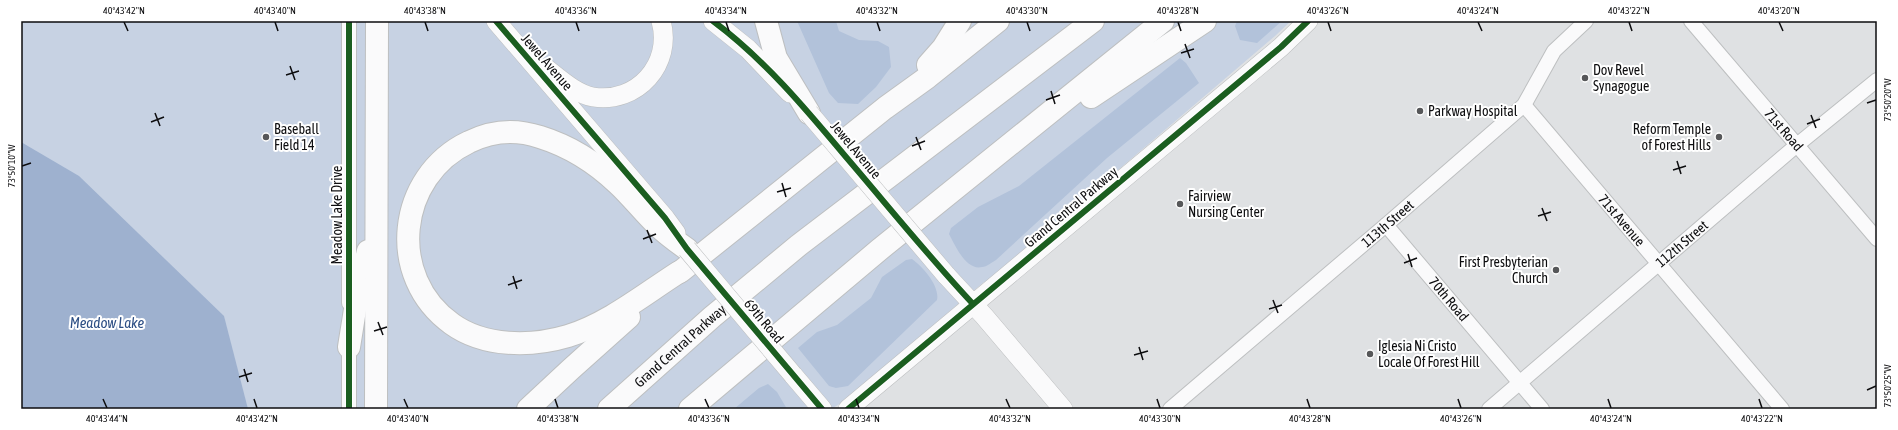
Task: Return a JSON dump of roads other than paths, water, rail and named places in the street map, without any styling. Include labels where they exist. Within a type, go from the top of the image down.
[{"type":"highway","points":[[376,409],[377,21]]},
{"type":"highway","points":[[766,21],[776,58],[809,113]]},
{"type":"highway","points":[[885,108],[935,58],[960,21]]},
{"type":"highway","points":[[528,409],[679,272],[885,108],[928,77],[998,21]]},
{"type":"highway","name":"Grand Central Parkway","points":[[609,409],[712,317],[799,245],[1093,21]]},
{"type":"highway","points":[[690,409],[835,286],[1164,21]]},
{"type":"highway","points":[[966,179],[1205,21]]},
{"type":"highway","points":[[679,272],[609,318],[578,333],[533,342],[510,343],[489,340],[469,333],[451,323],[428,300],[417,281],[410,259],[408,237],[410,214],[417,194],[429,174],[453,151],[471,141],[489,134],[520,132],[560,144],[589,161],[609,176],[659,227],[687,249]]},
{"type":"highway","points":[[349,347],[377,202]]},
{"type":"street","name":"Meadow Lake Drive","points":[[348,409],[349,21]]},
{"type":"street","name":"Jewel Avenue","points":[[496,21],[665,218],[687,249]]},
{"type":"street","points":[[521,50],[578,92],[593,97],[617,97],[630,92],[642,84],[657,67],[663,46],[661,21]]},
{"type":"street","name":"Jewel Avenue","points":[[713,21],[748,49],[809,113],[946,275],[973,304],[1063,409]]},
{"type":"street","name":"Grand Central Parkway","points":[[848,409],[1281,46],[1308,21]]},
{"type":"street","name":"113th Street","points":[[1170,409],[1524,105],[1554,51],[1586,21]]},
{"type":"street","name":"71st Road","points":[[1691,21],[1877,239]]},
{"type":"street","name":"112th Street","points":[[1489,409],[1797,145],[1877,80]]},
{"type":"street","name":"71st Avenue","points":[[1524,105],[1782,409]]},
{"type":"street","name":"70th Road","points":[[1386,225],[1542,409]]},
{"type":"street","name":"69th Road","points":[[687,249],[822,409]]},
{"type":"water","name":"Meadow Lake","points":[[21,142],[79,176],[224,316],[248,409],[21,409]]},
{"type":"place","name":"Dov Revel Synagogue","points":[[1585,78]]},
{"type":"place","name":"Parkway Hospital","points":[[1420,111]]},
{"type":"place","name":"Baseball Field 14","points":[[266,137]]},
{"type":"place","name":"Reform Temple of Forest Hills","points":[[1719,137]]},
{"type":"place","name":"Fairview Nursing Center","points":[[1180,204]]},
{"type":"place","name":"First Presbyterian Church","points":[[1556,270]]},
{"type":"place","name":"Iglesia Ni Cristo Locale Of Forest Hill","points":[[1370,354]]}]
